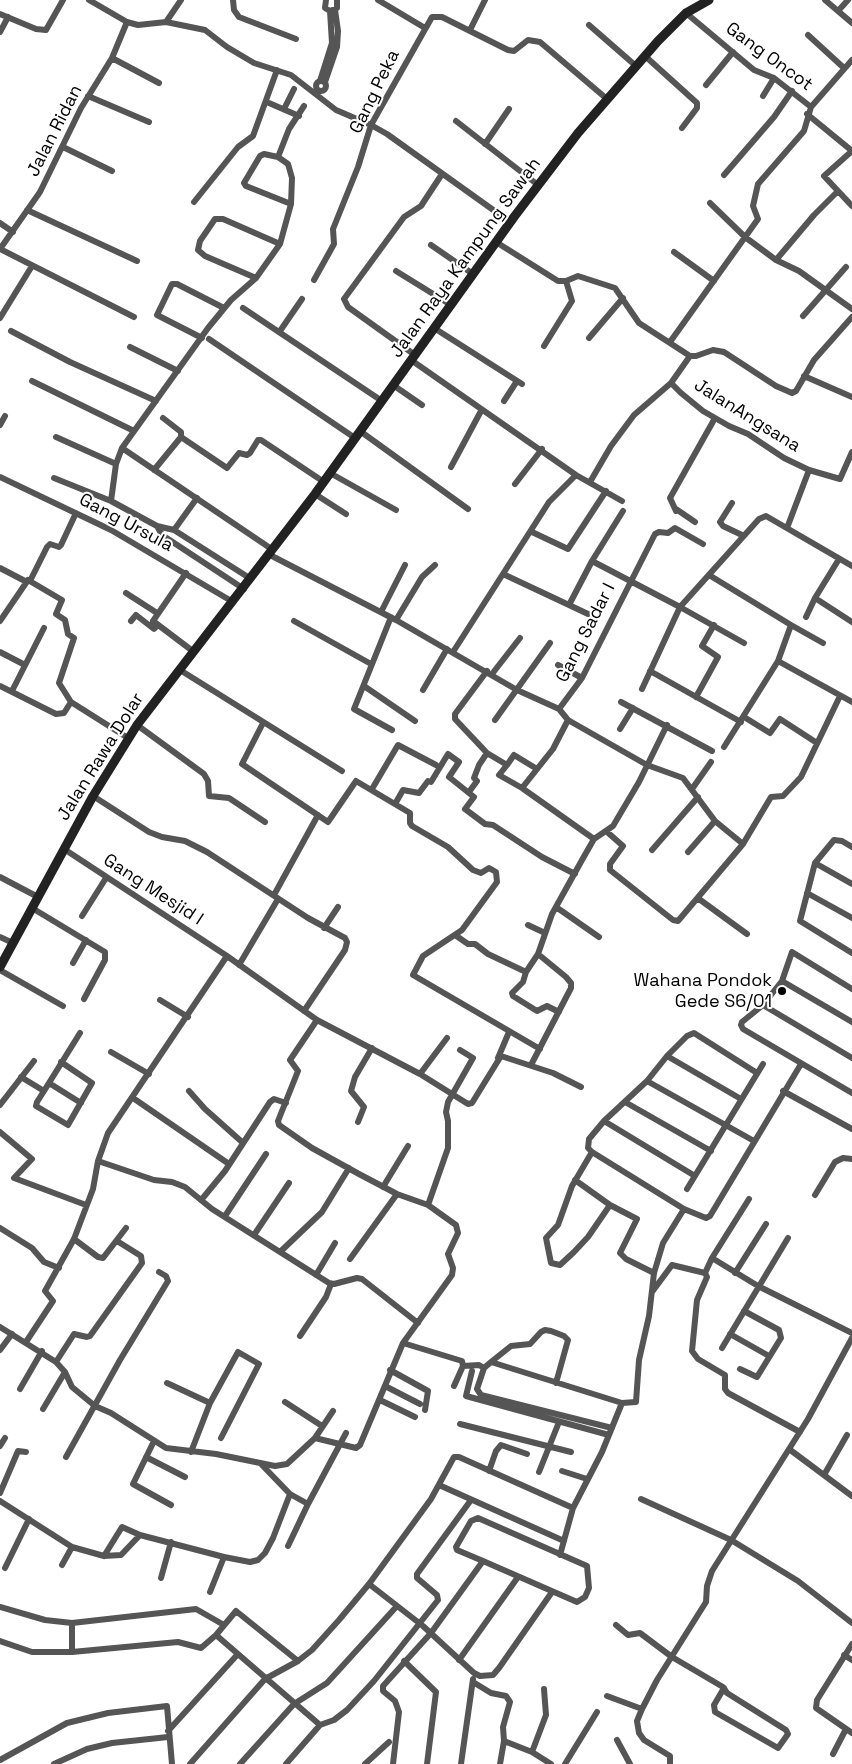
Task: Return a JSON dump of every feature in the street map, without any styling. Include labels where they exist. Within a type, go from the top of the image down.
[{"type":"street","points":[[0,14],[46,30],[63,0]]},
{"type":"street","points":[[89,0],[127,22],[138,25],[166,22],[185,24],[205,30],[227,47],[254,63],[291,75],[317,92],[336,110],[371,124],[510,222]]},
{"type":"street","points":[[166,22],[181,0]]},
{"type":"street","points":[[233,0],[235,13],[239,17],[296,39]]},
{"type":"street","points":[[326,0],[325,8],[333,10]]},
{"type":"street","points":[[333,10],[338,5],[337,0]]},
{"type":"street","points":[[378,0],[425,28],[430,19],[436,16],[470,30],[508,50],[514,51],[529,39],[540,42],[608,99]]},
{"type":"street","points":[[470,30],[485,0]]},
{"type":"street","name":"Jalan Raya Kampung Sawah","points":[[271,552],[324,482],[538,185],[645,56],[686,13],[709,0]]},
{"type":"street","points":[[825,0],[852,23]]},
{"type":"street","points":[[838,11],[848,0]]},
{"type":"street","points":[[317,92],[326,88],[322,81],[332,53],[335,31],[333,10]]},
{"type":"street","name":"Gang Oncot","points":[[686,13],[754,70],[774,78],[811,107]]},
{"type":"street","points":[[0,32],[8,17]]},
{"type":"street","name":"Jalan Ridan","points":[[0,249],[40,192],[88,96],[112,58],[127,22]]},
{"type":"street","points":[[589,25],[636,66]]},
{"type":"street","name":"Gang Peka","points":[[314,280],[334,245],[333,229],[355,175],[371,124],[425,28]]},
{"type":"street","points":[[808,35],[844,68]]},
{"type":"street","points":[[706,85],[733,52]]},
{"type":"street","points":[[645,56],[697,103],[697,108],[682,128]]},
{"type":"street","points":[[112,58],[159,83]]},
{"type":"street","points":[[670,342],[758,219],[753,206],[758,184],[804,131],[807,114],[811,107],[852,60]]},
{"type":"street","points":[[194,202],[238,147],[253,136],[277,70]]},
{"type":"street","points":[[763,96],[774,78]]},
{"type":"street","points":[[284,109],[294,89]]},
{"type":"street","points":[[724,175],[774,117],[792,91]]},
{"type":"street","points":[[88,96],[149,122]]},
{"type":"street","points":[[269,103],[299,116]]},
{"type":"street","points":[[278,157],[289,129],[304,106]]},
{"type":"street","points":[[485,144],[509,109]]},
{"type":"street","points":[[807,114],[852,151],[824,176],[852,206]]},
{"type":"street","points":[[456,121],[538,185]]},
{"type":"street","points":[[63,147],[112,171]]},
{"type":"street","points":[[111,501],[116,464],[122,448],[178,371],[205,338],[224,308],[256,278],[280,244],[291,204],[292,171],[288,164],[278,157],[262,155],[244,183],[246,186],[291,204]]},
{"type":"street","points":[[442,174],[422,206],[404,217],[344,302],[482,411],[542,449],[576,474],[622,501]]},
{"type":"street","points":[[776,260],[814,215],[838,191]]},
{"type":"street","points":[[710,203],[745,237],[776,260],[799,271],[852,309]]},
{"type":"street","points":[[27,210],[137,261]]},
{"type":"street","points":[[256,278],[205,256],[198,250],[200,241],[215,219],[222,219],[280,244]]},
{"type":"street","points":[[0,223],[13,232]]},
{"type":"street","name":"JalanAngsana","points":[[496,242],[558,282],[578,276],[615,288],[623,298],[628,310],[639,323],[690,356],[671,383],[695,406],[758,440],[784,458],[809,470],[786,528]]},
{"type":"street","points":[[431,244],[473,274]]},
{"type":"street","points":[[0,249],[134,318]]},
{"type":"street","points":[[674,252],[714,281]]},
{"type":"street","points":[[0,318],[32,266]]},
{"type":"street","points":[[803,316],[846,266]]},
{"type":"street","points":[[396,271],[450,305]]},
{"type":"street","points":[[544,346],[572,301],[566,281]]},
{"type":"street","points":[[224,308],[177,284],[172,284],[157,315],[205,338],[358,435],[468,509]]},
{"type":"street","points":[[589,338],[623,298]]},
{"type":"street","points":[[280,331],[302,299]]},
{"type":"street","points":[[243,308],[382,401]]},
{"type":"street","points":[[690,356],[696,356],[713,350],[724,352],[776,386],[792,393],[796,390],[814,360],[852,317]]},
{"type":"street","points":[[434,328],[519,382],[504,401]]},
{"type":"street","points":[[11,331],[70,362],[156,401]]},
{"type":"street","points":[[130,347],[178,371]]},
{"type":"street","points":[[804,376],[852,397]]},
{"type":"street","points":[[32,382],[134,431]]},
{"type":"street","points":[[590,482],[611,446],[634,415],[671,383]]},
{"type":"street","points":[[393,385],[422,405]]},
{"type":"street","points":[[451,467],[482,411]]},
{"type":"street","points":[[0,425],[5,416]]},
{"type":"street","points":[[163,418],[180,432],[181,437],[227,468],[239,453],[247,456],[258,440],[260,440],[324,482]]},
{"type":"street","points":[[695,522],[676,510],[670,501],[671,495],[715,418]]},
{"type":"street","points":[[56,437],[116,464]]},
{"type":"street","points":[[154,470],[181,437]]},
{"type":"street","name":"Gang Sadar I","points":[[122,448],[197,498],[271,552],[447,648],[517,690],[559,709],[582,678],[630,581],[744,643]]},
{"type":"street","points":[[515,484],[542,449]]},
{"type":"street","points":[[809,470],[840,478],[852,452]]},
{"type":"street","points":[[330,473],[396,510]]},
{"type":"street","points":[[453,652],[550,502],[576,474]]},
{"type":"street","name":"Gang Ursula","points":[[0,477],[111,530],[233,602]]},
{"type":"street","points":[[54,478],[111,501],[157,526],[174,530],[251,579]]},
{"type":"street","points":[[532,532],[569,549],[606,491]]},
{"type":"street","points":[[315,494],[346,514]]},
{"type":"street","points":[[174,530],[197,498]]},
{"type":"street","points":[[732,503],[724,511],[720,522],[723,526],[744,536]]},
{"type":"street","points":[[569,606],[592,561],[623,511]]},
{"type":"street","points":[[0,621],[28,581],[47,547],[50,544],[58,547],[60,545],[76,513]]},
{"type":"street","points":[[642,689],[680,607],[762,516],[766,516],[852,566]]},
{"type":"street","points":[[157,526],[162,535],[244,589]]},
{"type":"street","points":[[592,561],[630,581],[656,532],[668,533],[675,528],[703,544]]},
{"type":"street","name":"Jalan Rawa Dolar","points":[[0,969],[93,796],[128,738],[271,552]]},
{"type":"street","points":[[806,617],[815,598],[839,559]]},
{"type":"street","points":[[381,612],[405,565]]},
{"type":"street","points":[[392,730],[371,717],[355,712],[356,704],[371,664],[393,618],[422,577],[435,566]]},
{"type":"street","points":[[0,568],[62,600],[56,614],[65,620],[68,634],[74,638],[59,683],[71,702],[128,738]]},
{"type":"street","points":[[186,573],[153,621],[194,652]]},
{"type":"street","points":[[504,574],[588,614]]},
{"type":"street","points":[[710,575],[823,643]]},
{"type":"street","points":[[126,593],[157,614]]},
{"type":"street","points":[[815,598],[852,622]]},
{"type":"street","points":[[131,621],[136,616],[154,630],[158,625]]},
{"type":"street","points":[[294,620],[371,664]]},
{"type":"street","points":[[696,697],[718,658],[702,646],[714,625]]},
{"type":"street","points":[[724,747],[743,720],[778,661],[791,625]]},
{"type":"street","points":[[12,691],[44,628]]},
{"type":"street","points":[[506,765],[487,753],[454,717],[520,638]]},
{"type":"street","points":[[495,720],[550,643]]},
{"type":"street","points":[[423,690],[447,648]]},
{"type":"street","points":[[0,652],[25,665]]},
{"type":"street","points":[[778,661],[852,702]]},
{"type":"street","points":[[558,665],[582,678]]},
{"type":"street","points":[[180,670],[342,771]]},
{"type":"street","points":[[650,670],[696,697],[770,733],[780,719],[817,743]]},
{"type":"street","points":[[0,686],[56,714],[64,713],[71,702]]},
{"type":"street","points":[[364,686],[415,721]]},
{"type":"street","points":[[606,831],[623,846],[610,864],[610,870],[673,920],[678,921],[743,844],[771,797],[783,796],[800,778],[840,696]]},
{"type":"street","points":[[621,702],[667,725],[712,751]]},
{"type":"street","points":[[620,729],[632,708]]},
{"type":"street","points":[[559,709],[568,720],[647,765],[683,778],[715,820],[743,844]]},
{"type":"street","points":[[522,788],[553,749],[568,720]]},
{"type":"street","points":[[264,723],[242,764],[328,822],[356,781],[410,813],[410,823],[412,826],[448,847],[473,870],[481,873],[489,868],[497,874],[497,882],[462,930],[423,956],[413,975],[540,1049]]},
{"type":"street","points":[[137,725],[204,774],[208,781],[209,796],[229,798],[265,822]]},
{"type":"street","points":[[559,1012],[547,1006],[537,1011],[513,996],[512,993],[523,982],[526,972],[538,954],[556,907],[594,840],[613,826],[639,782],[667,725]]},
{"type":"street","points":[[372,789],[397,745],[436,765]]},
{"type":"street","points":[[469,792],[477,781],[474,778],[479,765],[487,753]]},
{"type":"street","points":[[395,804],[403,790],[419,793],[428,781],[431,782],[448,754],[459,762],[448,777],[474,797],[465,809],[485,824],[493,825],[537,854],[575,874]]},
{"type":"street","points":[[537,769],[514,755],[499,774],[522,788],[594,840]]},
{"type":"street","points":[[692,789],[711,762]]},
{"type":"street","points":[[93,796],[149,832],[196,845],[324,928],[345,938],[347,945],[304,1011]]},
{"type":"street","points":[[652,850],[698,797]]},
{"type":"street","points":[[239,965],[318,815]]},
{"type":"street","points":[[688,852],[715,820]]},
{"type":"street","points":[[852,847],[842,841],[834,840],[815,863],[800,921],[852,953]]},
{"type":"street","name":"Gang Mesjid I","points":[[64,849],[227,956],[317,1020],[420,1074],[468,1104],[472,1103],[498,1059]]},
{"type":"street","points":[[815,863],[852,884]]},
{"type":"street","points":[[0,877],[38,897]]},
{"type":"street","points":[[82,916],[106,878]]},
{"type":"street","points":[[808,893],[852,918]]},
{"type":"street","points":[[699,898],[748,934]]},
{"type":"street","points":[[324,928],[338,907]]},
{"type":"street","points":[[556,907],[599,937]]},
{"type":"street","points":[[32,908],[102,950],[106,956],[84,999]]},
{"type":"street","points":[[528,925],[545,933]]},
{"type":"street","points":[[455,935],[468,944],[475,944],[488,954],[526,972]]},
{"type":"street","points":[[0,937],[13,943]]},
{"type":"street","points":[[73,963],[86,940]]},
{"type":"street","points":[[852,989],[792,952],[782,981],[763,1005],[742,1022],[743,1029],[852,1093]]},
{"type":"street","points":[[531,1065],[559,1012],[571,983],[538,954]]},
{"type":"street","points":[[26,1342],[52,1301],[45,1291],[74,1239],[96,1178],[98,1161],[108,1133],[188,1017],[227,956]]},
{"type":"street","points":[[0,969],[63,1006]]},
{"type":"street","points":[[782,981],[852,1022]]},
{"type":"street","points":[[160,1000],[188,1017]]},
{"type":"street","points":[[763,1005],[852,1058]]},
{"type":"street","points":[[315,1438],[356,1448],[360,1445],[403,1343],[452,1275],[453,1268],[448,1254],[458,1233],[456,1226],[428,1205],[383,1187],[312,1148],[279,1125],[298,1071],[290,1060],[317,1020]]},
{"type":"street","points":[[498,1059],[509,1032]]},
{"type":"street","points":[[61,1062],[92,1083],[66,1125],[36,1106],[61,1062],[80,1033]]},
{"type":"street","points":[[757,1073],[697,1033],[683,1039],[666,1056],[647,1080],[604,1121],[589,1139],[588,1148],[684,1209],[702,1218],[710,1216],[783,1091],[801,1064]]},
{"type":"street","points":[[420,1074],[447,1038]]},
{"type":"street","points":[[358,1122],[364,1107],[351,1091],[354,1077],[372,1048]]},
{"type":"street","points":[[428,1205],[448,1148],[446,1112],[448,1102],[454,1095],[473,1058],[460,1050]]},
{"type":"street","points":[[112,1052],[149,1074]]},
{"type":"street","points":[[498,1059],[506,1056],[581,1087]]},
{"type":"street","points":[[666,1056],[741,1099]]},
{"type":"street","points":[[0,1105],[34,1061]]},
{"type":"street","points":[[687,1189],[763,1064]]},
{"type":"street","points":[[21,1077],[44,1091]]},
{"type":"street","points":[[647,1080],[754,1141]]},
{"type":"street","points":[[49,1083],[81,1103]]},
{"type":"street","points":[[188,1091],[242,1142]]},
{"type":"street","points":[[783,1091],[852,1129]]},
{"type":"street","points":[[133,1098],[229,1164]]},
{"type":"street","points":[[202,1199],[229,1164],[270,1102],[274,1099],[286,1103]]},
{"type":"street","points":[[625,1102],[710,1151]]},
{"type":"street","points":[[604,1121],[695,1176]]},
{"type":"street","points":[[0,1132],[32,1159],[14,1178],[86,1205]]},
{"type":"street","points":[[383,1187],[408,1146]]},
{"type":"street","points":[[592,1152],[575,1180],[558,1225],[545,1241],[551,1263],[560,1265],[581,1245],[610,1205]]},
{"type":"street","points":[[225,1216],[266,1154]]},
{"type":"street","points":[[815,1196],[835,1162],[843,1158],[852,1159]]},
{"type":"street","points":[[98,1161],[154,1180],[172,1182],[185,1187],[225,1216],[331,1284],[362,1279],[418,1323]]},
{"type":"street","points":[[280,1252],[322,1212],[349,1168]]},
{"type":"street","points":[[575,1180],[610,1205],[637,1219]]},
{"type":"street","points":[[254,1235],[289,1183]]},
{"type":"street","points":[[350,1259],[398,1194]]},
{"type":"street","points":[[749,1200],[712,1258],[705,1273],[707,1277],[696,1300],[693,1354],[725,1375],[725,1389],[728,1393],[800,1432]]},
{"type":"street","points":[[491,1362],[628,1403],[638,1400],[639,1360],[649,1316],[654,1273],[663,1243],[684,1209]]},
{"type":"street","points":[[642,1211],[620,1253],[626,1259],[654,1273]]},
{"type":"street","points":[[736,1273],[766,1224]]},
{"type":"street","points":[[0,1228],[32,1248],[44,1262],[59,1268]]},
{"type":"street","points":[[74,1239],[101,1258],[106,1256],[126,1228]]},
{"type":"street","points":[[722,1348],[788,1238]]},
{"type":"street","points":[[56,1362],[74,1334],[90,1336],[142,1263],[141,1256],[117,1241]]},
{"type":"street","points":[[316,1275],[334,1243]]},
{"type":"street","points":[[712,1258],[758,1286],[852,1333]]},
{"type":"street","points":[[651,1294],[672,1265],[705,1273]]},
{"type":"street","points":[[66,1457],[120,1360],[168,1282],[166,1276],[159,1272]]},
{"type":"street","points":[[300,1336],[326,1297],[331,1284]]},
{"type":"street","points":[[740,1369],[757,1377],[781,1338],[781,1333],[744,1311]]},
{"type":"street","points":[[0,1327],[42,1351],[56,1362],[65,1372],[72,1387],[95,1406],[111,1413],[166,1448],[216,1454],[262,1465],[275,1466],[287,1464],[315,1438],[333,1410]]},
{"type":"street","points":[[556,1383],[568,1340],[564,1336],[551,1331],[541,1332],[530,1344],[511,1346],[484,1368],[477,1389],[481,1395],[611,1432]]},
{"type":"street","points":[[0,1350],[12,1334]]},
{"type":"street","points":[[730,1334],[769,1356]]},
{"type":"street","points":[[670,1764],[670,1756],[644,1740],[639,1733],[637,1721],[642,1709],[706,1602],[707,1586],[712,1571],[800,1432],[852,1338]]},
{"type":"street","points":[[403,1343],[462,1361],[463,1366],[454,1386]]},
{"type":"street","points":[[20,1389],[42,1351]]},
{"type":"street","points":[[191,1452],[210,1403],[238,1352],[259,1364],[221,1438]]},
{"type":"street","points":[[463,1366],[479,1365],[484,1368]]},
{"type":"street","points":[[390,1370],[428,1391],[425,1410]]},
{"type":"street","points":[[472,1371],[466,1396],[559,1422],[611,1432]]},
{"type":"street","points":[[43,1409],[65,1372]]},
{"type":"street","points":[[167,1383],[210,1403]]},
{"type":"street","points":[[385,1386],[420,1404]]},
{"type":"street","points":[[380,1400],[415,1417]]},
{"type":"street","points":[[285,1402],[322,1426]]},
{"type":"street","points":[[560,1555],[573,1508],[611,1432],[628,1403]]},
{"type":"street","points":[[539,1472],[559,1422]]},
{"type":"street","points":[[460,1424],[571,1452]]},
{"type":"street","points":[[288,1546],[346,1433]]},
{"type":"street","points":[[824,1476],[847,1435]]},
{"type":"street","points":[[0,1446],[5,1438]]},
{"type":"street","points":[[154,1441],[134,1481],[134,1486],[171,1504]]},
{"type":"street","points":[[489,1471],[496,1451],[501,1445],[526,1454]]},
{"type":"street","points":[[789,1449],[852,1496]]},
{"type":"street","points":[[0,1493],[18,1451],[26,1452]]},
{"type":"street","points":[[190,1764],[265,1679],[298,1661],[312,1650],[368,1584],[431,1499],[454,1457],[459,1456],[573,1508]]},
{"type":"street","points":[[146,1457],[185,1477]]},
{"type":"street","points":[[262,1465],[290,1494],[308,1504]]},
{"type":"street","points":[[562,1471],[587,1478]]},
{"type":"street","points":[[438,1485],[564,1541]]},
{"type":"street","points":[[104,1556],[122,1527],[140,1534],[224,1557],[250,1562],[258,1560],[265,1553],[273,1538],[290,1494]]},
{"type":"street","points":[[641,1499],[731,1540],[798,1581],[852,1623]]},
{"type":"street","points":[[393,1764],[399,1712],[395,1701],[383,1691],[383,1686],[404,1661],[425,1628],[438,1597],[418,1578],[417,1574],[471,1500]]},
{"type":"street","points":[[0,1501],[72,1547],[104,1556],[121,1555],[140,1534]]},
{"type":"street","points":[[5,1568],[29,1518]]},
{"type":"street","points":[[474,1518],[478,1518],[560,1555],[587,1566],[589,1588],[585,1597],[579,1602],[457,1550],[456,1547],[474,1518]]},
{"type":"street","points":[[161,1578],[170,1542]]},
{"type":"street","points":[[62,1565],[72,1547]]},
{"type":"street","points":[[210,1592],[224,1557]]},
{"type":"street","points":[[286,1764],[320,1725],[334,1720],[348,1710],[425,1628],[484,1561]]},
{"type":"street","points":[[459,1660],[518,1577]]},
{"type":"street","points":[[368,1584],[425,1628],[474,1673],[488,1676],[495,1672],[552,1592]]},
{"type":"street","points":[[240,1764],[294,1704],[327,1683],[397,1606]]},
{"type":"street","points":[[0,1607],[45,1620],[72,1623],[196,1609],[224,1625]]},
{"type":"street","points":[[0,1641],[32,1652],[72,1652],[178,1642],[201,1648],[216,1635],[236,1611],[298,1661]]},
{"type":"street","points":[[72,1623],[72,1652]]},
{"type":"street","points":[[616,1625],[626,1634],[640,1633],[672,1657],[724,1688],[788,1732],[778,1748],[715,1712],[714,1705],[724,1688]]},
{"type":"street","points":[[216,1635],[320,1725]]},
{"type":"street","points":[[832,1754],[849,1731],[816,1708],[817,1700],[852,1644]]},
{"type":"street","points":[[54,1764],[87,1749],[168,1734],[237,1655]]},
{"type":"street","points":[[844,1655],[852,1660]]},
{"type":"street","points":[[404,1661],[436,1692],[427,1764]]},
{"type":"street","points":[[461,1764],[474,1673]]},
{"type":"street","points":[[473,1682],[491,1693],[506,1696],[509,1699],[509,1708],[502,1731],[504,1741],[500,1764]]},
{"type":"street","points":[[532,1752],[546,1715],[544,1689]]},
{"type":"street","points":[[607,1696],[642,1709]]},
{"type":"street","points":[[0,1760],[56,1727],[108,1713],[167,1706],[172,1764]]},
{"type":"street","points":[[565,1764],[597,1712]]},
{"type":"street","points":[[617,1740],[630,1764]]},
{"type":"street","points":[[504,1741],[532,1752],[551,1764]]},
{"type":"street","points":[[365,1764],[389,1742]]},
{"type":"place","name":"Wahana Pondok Gede S6/01","points":[[782,991]]}]
